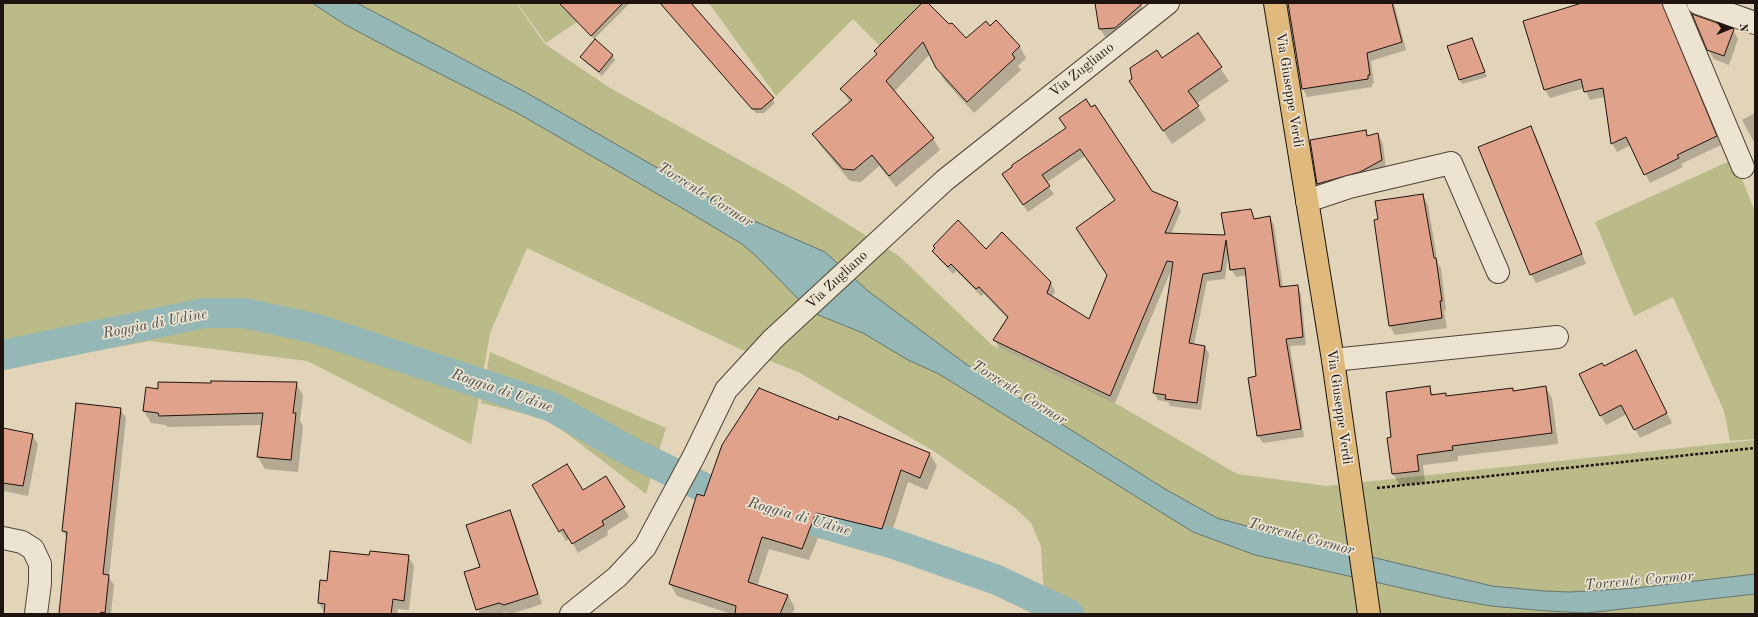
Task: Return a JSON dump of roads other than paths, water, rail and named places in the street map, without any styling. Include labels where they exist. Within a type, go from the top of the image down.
[{"type":"main road","name":"Via Giuseppe Verdi","points":[[1275,3],[1333,360],[1350,491],[1369,614]]},
{"type":"street","name":"Via Zugliano","points":[[571,614],[617,576],[645,547],[694,456],[726,390],[773,339],[945,180],[1168,3]]},
{"type":"street","points":[[1674,3],[1743,167]]},
{"type":"street","points":[[1698,3],[1755,23]]},
{"type":"street","points":[[1306,201],[1349,187],[1451,163],[1498,272]]},
{"type":"street","points":[[1333,360],[1557,337]]},
{"type":"street","points":[[3,538],[22,542],[33,549],[40,564],[40,583],[36,614]]},
{"type":"water","points":[[312,3],[357,3],[527,93],[736,213],[825,252],[868,291],[966,364],[1165,489],[1217,518],[1272,533],[1492,586],[1570,592],[1636,588],[1755,574],[1755,594],[1587,613],[1491,606],[1446,598],[1255,555],[1193,532],[939,374],[908,360],[863,333],[811,312],[757,257],[742,244],[519,114],[344,24]]},
{"type":"waterway","name":"Roggia di Udine","points":[[3,355],[204,313],[244,313],[317,329],[552,407],[629,451],[713,492],[894,544],[997,580],[1069,614]]},
{"type":"water label","name":"Torrente Cormor","points":[[705,195]]},
{"type":"water label","name":"Torrente Cormor","points":[[1019,393]]},
{"type":"water label","name":"Torrente Cormor","points":[[1301,537]]},
{"type":"water label","name":"Torrente Cormor","points":[[1639,581]]}]
